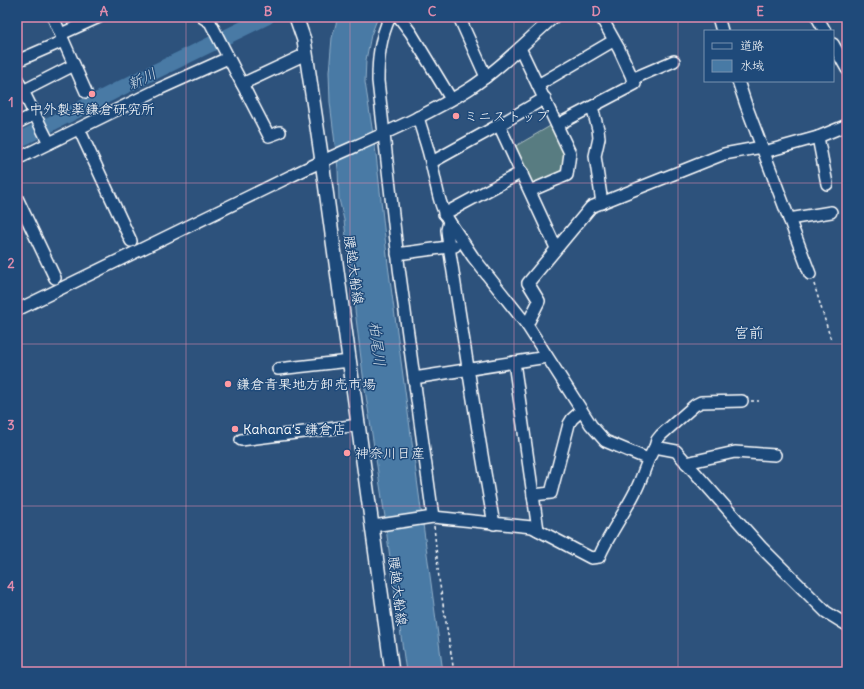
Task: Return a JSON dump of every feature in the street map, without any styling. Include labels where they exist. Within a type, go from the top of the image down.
[{"type":"main road","name":"腰越大船線","points":[[296,17],[304,40],[327,158],[350,361],[359,425],[378,525],[392,672]]},
{"type":"street","points":[[53,17],[86,92]]},
{"type":"street","points":[[17,61],[62,38],[98,17]]},
{"type":"street","points":[[202,17],[210,22],[269,136],[280,132]]},
{"type":"street","points":[[390,17],[385,27],[380,44],[378,59],[381,134],[431,517]]},
{"type":"street","points":[[399,17],[411,33],[451,99]]},
{"type":"street","points":[[459,17],[486,77]]},
{"type":"street","points":[[17,310],[327,158],[418,117],[451,99],[486,77],[554,17]]},
{"type":"street","points":[[557,125],[635,84],[619,49],[613,41],[601,17]]},
{"type":"street","points":[[718,17],[722,30]]},
{"type":"street","points":[[817,17],[824,30]]},
{"type":"street","points":[[538,85],[613,41]]},
{"type":"street","points":[[834,46],[847,69]]},
{"type":"street","points":[[520,48],[570,153],[567,175],[530,191]]},
{"type":"street","points":[[242,84],[306,54]]},
{"type":"street","points":[[17,159],[159,89],[228,58]]},
{"type":"street","points":[[632,79],[674,61]]},
{"type":"street","points":[[23,90],[74,65]]},
{"type":"street","points":[[17,79],[49,143]]},
{"type":"street","points":[[738,82],[810,274]]},
{"type":"street","points":[[432,162],[545,98]]},
{"type":"street","points":[[592,107],[598,129],[595,156],[602,203]]},
{"type":"street","points":[[17,123],[35,114]]},
{"type":"street","points":[[418,117],[432,162],[434,175],[446,218],[449,247],[483,466],[494,524]]},
{"type":"street","points":[[499,125],[556,248]]},
{"type":"street","points":[[527,325],[539,301],[528,283],[590,208],[724,154],[763,150],[818,137],[847,125]]},
{"type":"street","points":[[79,129],[131,241]]},
{"type":"street","points":[[818,137],[827,184]]},
{"type":"street","points":[[446,218],[522,172]]},
{"type":"street","points":[[17,198],[55,278]]},
{"type":"street","points":[[789,219],[831,212]]},
{"type":"street","points":[[446,218],[464,244],[527,325],[590,425],[606,441],[648,459]]},
{"type":"street","points":[[397,254],[464,244]]},
{"type":"street","points":[[414,378],[547,357]]},
{"type":"street","points":[[278,369],[350,361]]},
{"type":"street","points":[[514,362],[538,530]]},
{"type":"street","points":[[378,525],[431,517],[532,527],[591,558],[599,557],[610,533],[639,485],[648,459],[661,435],[695,405],[701,402],[742,401]]},
{"type":"street","points":[[533,495],[551,493],[569,424],[581,411]]},
{"type":"street","points":[[241,440],[359,425]]},
{"type":"street","points":[[655,447],[676,451],[761,547],[826,612],[846,625]]},
{"type":"street","points":[[686,463],[734,452],[775,455]]},
{"type":"path","points":[[810,274],[819,297],[831,340]]},
{"type":"path","points":[[431,517],[454,672]]},
{"type":"green space","points":[[552,125],[565,154],[563,172],[533,185],[514,147]]},
{"type":"water","name":"柏尾川","points":[[338,17],[378,17],[371,35],[366,60],[365,82],[376,154],[388,265],[443,672],[406,672],[385,517],[364,383],[344,220],[339,199],[338,169],[330,102],[329,72],[332,38]]},
{"type":"waterway","name":"新川","points":[[17,141],[121,88],[267,17]]},
{"type":"place","name":"中外製薬鎌倉研究所","points":[[92,94]]},
{"type":"place","name":"ミニストップ","points":[[456,116]]},
{"type":"place","name":"鎌倉青果地方卸売市場","points":[[228,384]]},
{"type":"place","name":"Kahana’s 鎌倉店","points":[[235,429]]},
{"type":"place","name":"神奈川日産","points":[[347,453]]},
{"type":"district","name":"宮前","points":[[749,333]]}]
